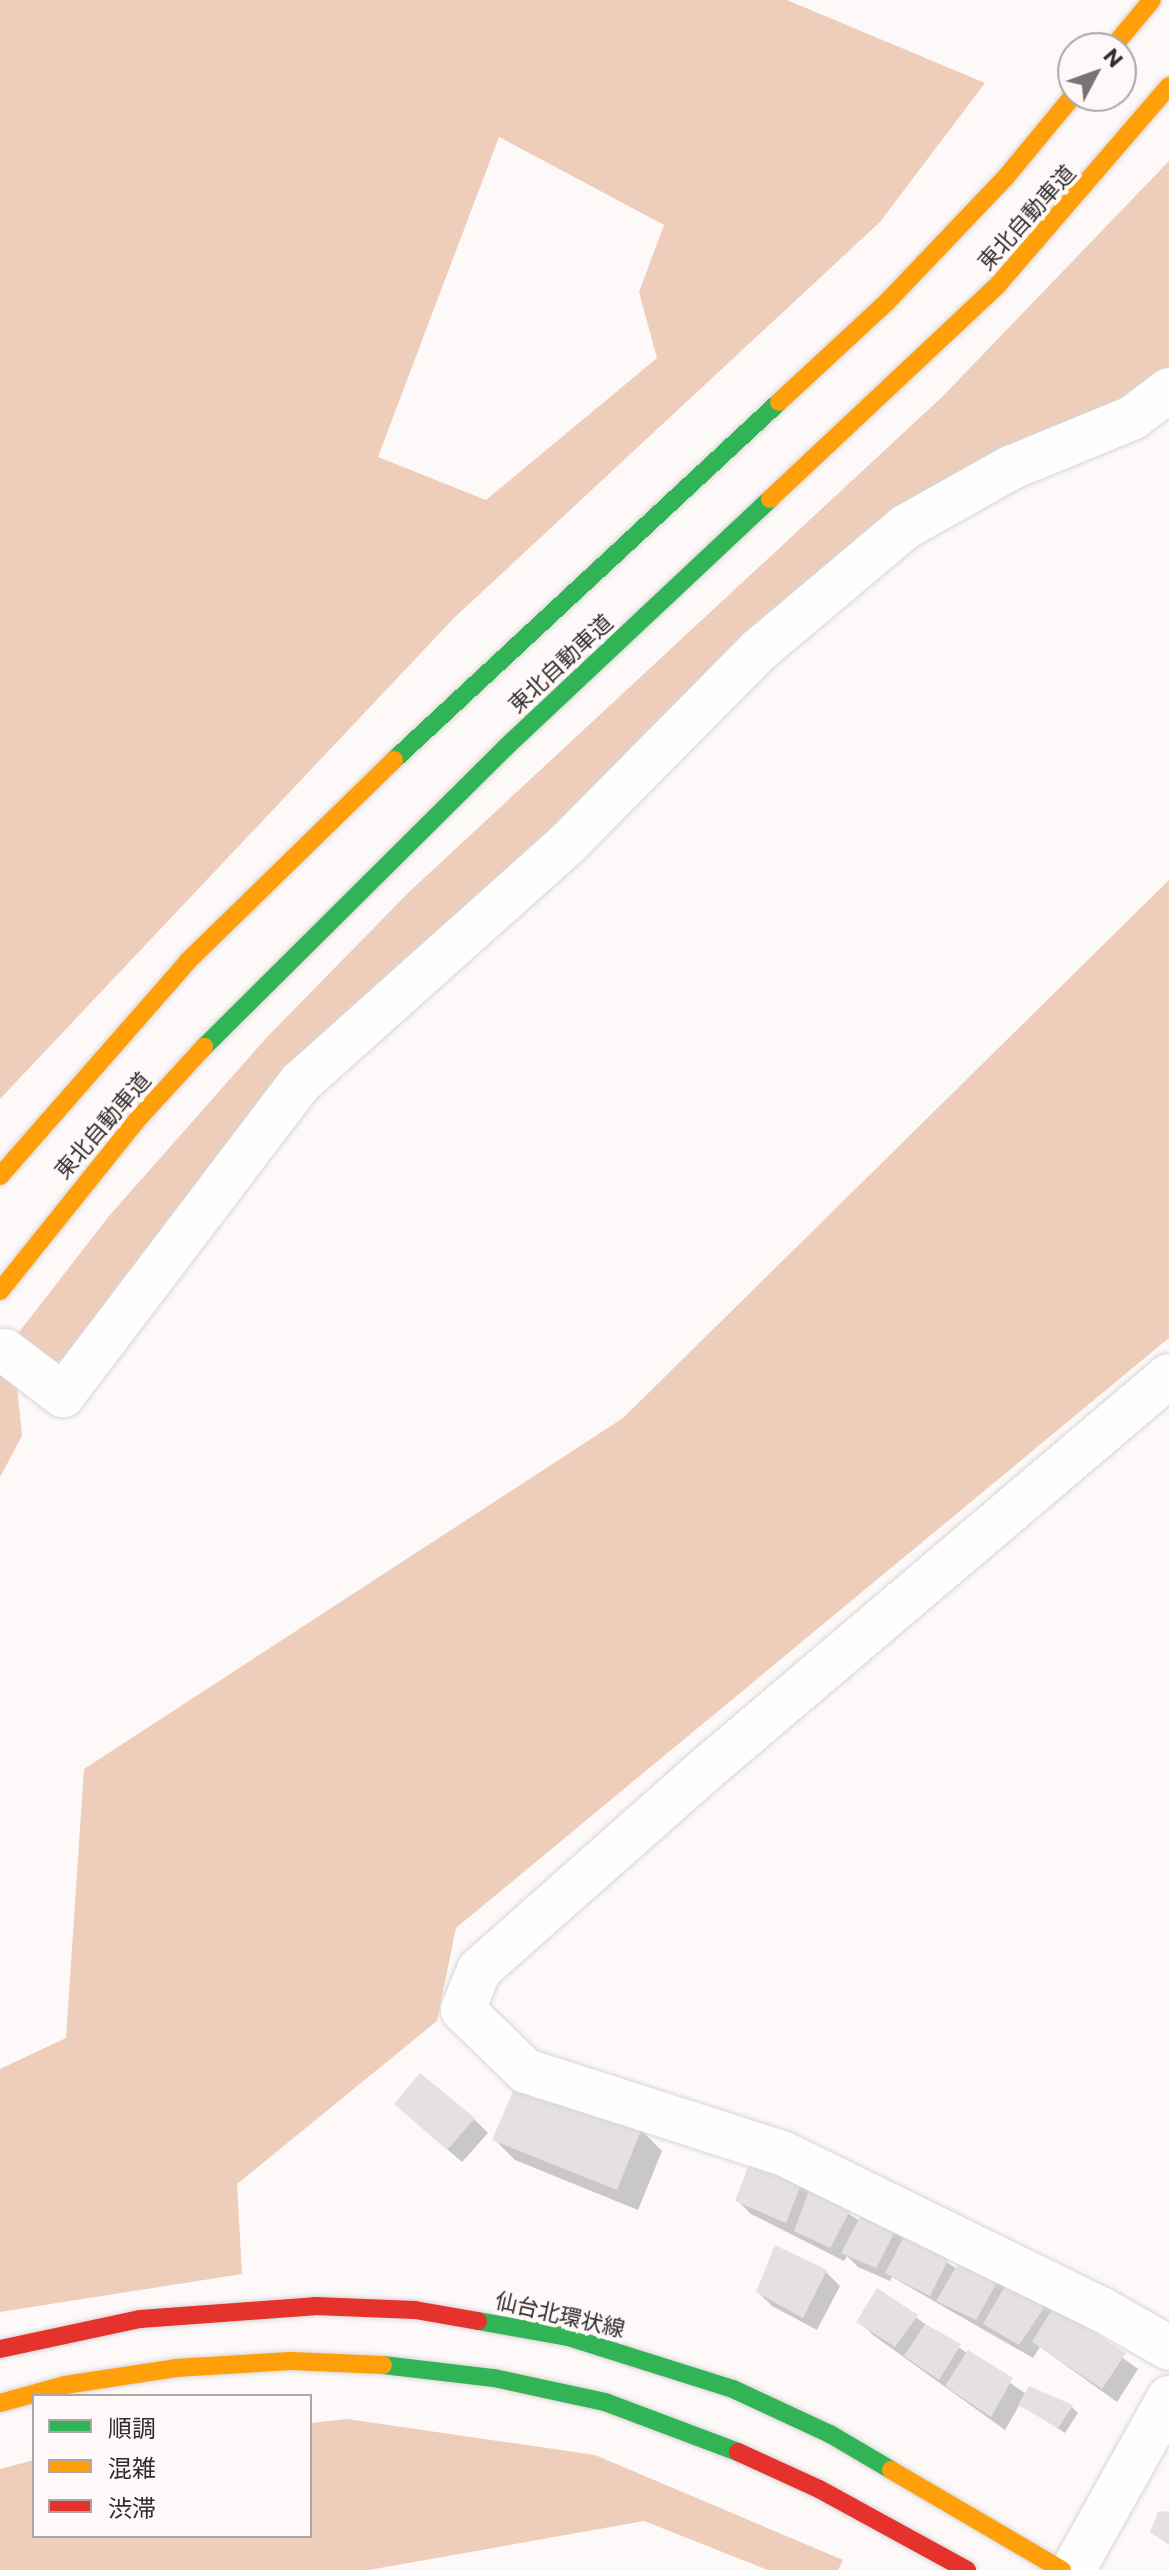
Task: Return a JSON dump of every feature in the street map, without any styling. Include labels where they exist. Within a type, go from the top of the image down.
[{"type":"main road","points":[[1125,32],[1152,0]]},
{"type":"main road","name":"東北自動車道","points":[[0,1291],[45,1229],[239,1008],[505,748],[997,286],[1169,86]]},
{"type":"main road","name":"東北自動車道","points":[[0,1176],[188,961],[459,697],[886,303],[1006,177],[1060,112]]},
{"type":"main road","name":"仙台北環状線","points":[[0,2349],[140,2319],[315,2306],[415,2310],[568,2337],[733,2389],[830,2434],[1062,2570]]},
{"type":"main road","points":[[32,2394],[65,2385],[176,2368],[291,2361],[390,2365],[494,2378],[605,2402],[710,2439],[819,2489],[967,2570]]},
{"type":"main road","points":[[0,2403],[32,2394]]},
{"type":"street","points":[[5,1351],[63,1395],[301,1082],[568,843],[759,650],[905,527],[1010,468],[1132,418],[1169,390]]},
{"type":"street","points":[[1169,1376],[705,1770],[479,1970],[463,2010],[526,2071],[784,2154],[1101,2309],[1169,2348]]},
{"type":"street","points":[[1073,2570],[1169,2398]]},
{"type":"shaded area","points":[[0,0],[787,0],[985,83],[880,222],[454,618],[0,1099]],"holes":[[[499,137],[664,225],[639,292],[657,358],[486,500],[378,457]]]},
{"type":"shaded area","points":[[1169,161],[1169,367],[1132,401],[1047,436],[340,1022],[80,1352],[50,1364],[16,1336],[109,1216],[268,1036],[409,892],[942,397]]},
{"type":"shaded area","points":[[1169,880],[1169,1338],[456,1928],[437,2021],[237,2184],[242,2274],[0,2312],[0,2069],[66,2038],[84,1769],[623,1418]]},
{"type":"shaded area","points":[[0,1373],[17,1386],[22,1436],[0,1477]]},
{"type":"shaded area","points":[[347,2419],[595,2455],[843,2560],[838,2570],[768,2570],[644,2521],[369,2570],[0,2570],[0,2469],[32,2461],[32,2538],[312,2538],[312,2423]]},
{"type":"building","points":[[420,2073],[475,2118],[447,2150],[394,2104]]},
{"type":"building","points":[[517,2082],[642,2128],[617,2190],[492,2140]]},
{"type":"building","points":[[751,2159],[802,2182],[786,2223],[735,2201]]},
{"type":"building","points":[[810,2188],[851,2209],[830,2248],[794,2231]]},
{"type":"building","points":[[866,2206],[898,2226],[876,2268],[841,2253]]},
{"type":"building","points":[[906,2233],[949,2258],[930,2296],[885,2273]]},
{"type":"building","points":[[775,2245],[827,2270],[803,2318],[756,2292]]},
{"type":"building","points":[[962,2257],[1000,2277],[976,2320],[936,2301]]},
{"type":"building","points":[[1009,2279],[1050,2299],[1019,2345],[983,2324]]},
{"type":"building","points":[[877,2288],[918,2315],[895,2347],[856,2322]]},
{"type":"building","points":[[1054,2306],[1126,2353],[1102,2389],[1032,2342]]},
{"type":"building","points":[[925,2324],[961,2344],[939,2380],[904,2356]]},
{"type":"building","points":[[968,2350],[1013,2378],[991,2417],[945,2386]]},
{"type":"building","points":[[1029,2386],[1073,2405],[1058,2428],[1018,2405]]},
{"type":"building","points":[[1169,2511],[1169,2545],[1150,2532],[1158,2512]]},
{"type":"traffic: fast","points":[[394,760],[779,402]]},
{"type":"traffic: fast","points":[[204,1047],[505,748],[770,499]]},
{"type":"traffic: fast","points":[[478,2321],[568,2337],[733,2389],[830,2434],[891,2470]]},
{"type":"traffic: fast","points":[[383,2365],[494,2378],[605,2402],[738,2452]]},
{"type":"traffic: slow","points":[[1125,32],[1152,0]]},
{"type":"traffic: slow","points":[[770,499],[997,286],[1169,86]]},
{"type":"traffic: slow","points":[[779,402],[886,303],[1006,177],[1060,112]]},
{"type":"traffic: slow","points":[[0,1176],[188,961],[394,760]]},
{"type":"traffic: slow","points":[[0,1291],[138,1119],[204,1047]]},
{"type":"traffic: slow","points":[[32,2394],[65,2385],[176,2368],[291,2361],[383,2365]]},
{"type":"traffic: slow","points":[[0,2403],[32,2394]]},
{"type":"traffic: slow","points":[[891,2470],[1062,2570]]},
{"type":"traffic: jam","points":[[0,2349],[140,2319],[315,2306],[415,2310],[478,2321]]},
{"type":"traffic: jam","points":[[738,2452],[819,2489],[967,2570]]}]
